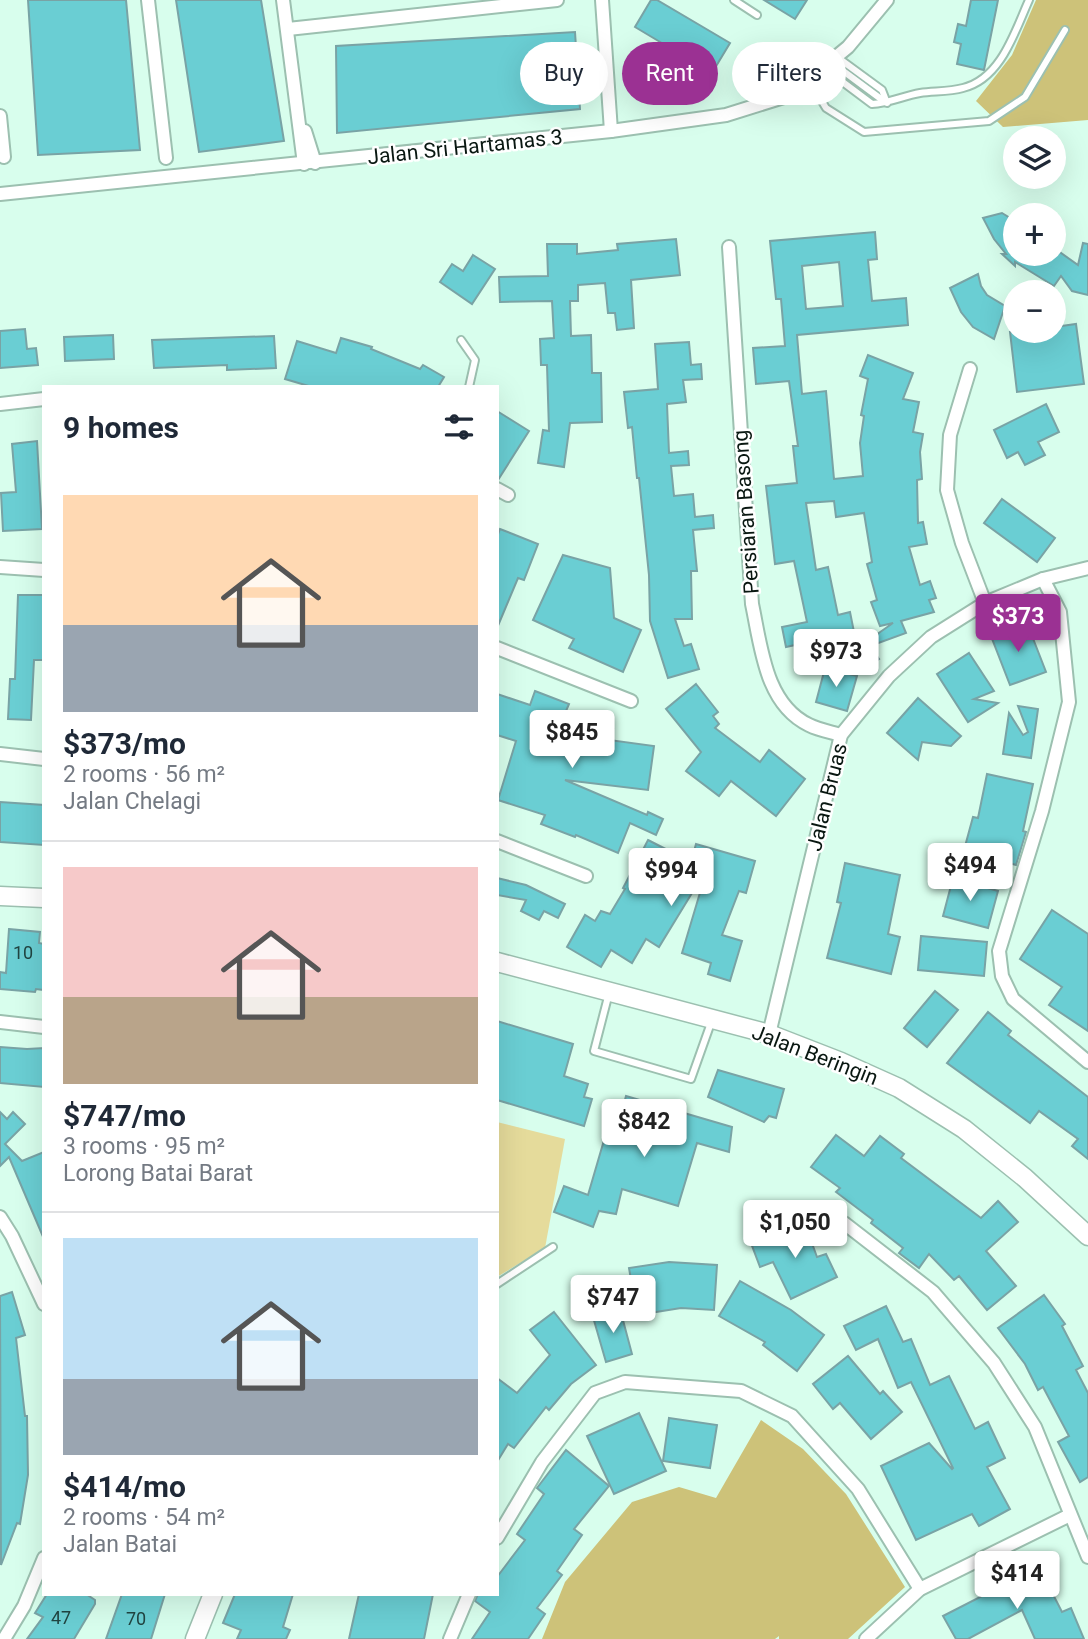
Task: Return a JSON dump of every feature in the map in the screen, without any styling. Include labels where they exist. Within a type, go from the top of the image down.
[{"type":"street","points":[[148,0],[166,158]]},
{"type":"street","points":[[283,0],[300,122],[310,163]]},
{"type":"street","points":[[288,29],[557,0]]},
{"type":"street","points":[[602,0],[611,131]]},
{"type":"street","name":"Jalan Sri Hartamas 3","points":[[846,47],[887,0]]},
{"type":"street","name":"Jalan Sri Hartamas 3","points":[[0,194],[611,131],[726,114],[761,105]]},
{"type":"street","points":[[0,116],[4,156]]},
{"type":"street","name":"Persiaran Basong","points":[[729,247],[752,604],[763,658],[776,694],[792,714],[810,726],[841,736]]},
{"type":"street","points":[[970,369],[950,435],[947,490],[962,543],[985,603]]},
{"type":"street","points":[[0,404],[42,399]]},
{"type":"street","points":[[0,568],[42,570]]},
{"type":"street","name":"Jalan Bruas","points":[[769,1034],[841,736],[889,676],[931,637],[985,603],[1043,579],[1088,568]]},
{"type":"street","points":[[1043,579],[1060,612],[1069,702],[1042,811],[999,951],[1002,975],[1013,999],[1088,1062]]},
{"type":"street","points":[[499,649],[631,701]]},
{"type":"street","points":[[0,754],[42,759]]},
{"type":"street","points":[[499,842],[586,876]]},
{"type":"street","points":[[0,897],[42,898]]},
{"type":"street","name":"Jalan Beringin","points":[[499,963],[769,1034],[899,1088],[964,1129],[1026,1178],[1088,1236]]},
{"type":"street","points":[[0,1023],[42,1027]]},
{"type":"street","points":[[0,1217],[38,1275],[42,1294]]},
{"type":"street","points":[[844,1223],[933,1292],[994,1363],[1035,1427],[1088,1557]]},
{"type":"street","points":[[499,1535],[542,1462],[595,1394],[625,1382],[741,1391],[792,1416],[825,1452],[858,1489],[920,1589]]},
{"type":"street","points":[[866,1639],[920,1589],[1070,1515]]},
{"type":"street","points":[[4,1639],[24,1606],[42,1564]]},
{"type":"street","points":[[195,1639],[212,1596]]},
{"type":"street","points":[[450,1639],[468,1596]]},
{"type":"lane","points":[[734,0],[757,15]]},
{"type":"lane","points":[[846,77],[872,104],[887,103],[908,95],[965,88],[986,75],[1002,59],[1029,0]]},
{"type":"lane","points":[[824,105],[864,132],[989,121],[1025,97],[1065,30]]},
{"type":"lane","points":[[846,70],[881,90],[887,103]]},
{"type":"lane","points":[[461,340],[475,360],[469,385]]},
{"type":"lane","points":[[610,992],[594,1051],[691,1079],[712,1019]]},
{"type":"lane","points":[[499,1283],[553,1247]]},
{"type":"shaded area","points":[[1036,0],[1088,0],[1088,120],[1003,127],[976,101],[1012,55]]},
{"type":"shaded area","points":[[499,1122],[565,1139],[545,1248],[499,1276]]},
{"type":"shaded area","points":[[761,1420],[803,1449],[846,1494],[905,1587],[848,1639],[779,1639],[779,1636],[775,1639],[542,1639],[565,1582],[632,1502],[679,1487],[716,1498]]},
{"type":"building","points":[[28,0],[126,0],[140,150],[38,155]]},
{"type":"building","points":[[176,0],[261,0],[284,141],[199,152]]},
{"type":"building","points":[[651,0],[657,0],[730,43],[718,63],[718,42],[660,42],[635,27]]},
{"type":"building","points":[[764,0],[807,0],[795,19]]},
{"type":"building","points":[[971,0],[998,0],[984,70],[957,64],[961,44],[954,42],[958,24],[966,26]]},
{"type":"building","points":[[575,32],[576,42],[520,42],[520,105],[580,105],[580,109],[337,133],[336,46]]},
{"type":"building","points":[[1003,214],[1003,250],[994,239],[983,218]]},
{"type":"building","points":[[875,232],[877,259],[868,260],[872,301],[906,298],[908,325],[797,335],[802,394],[826,391],[834,479],[863,476],[860,443],[864,416],[861,415],[868,379],[860,376],[868,355],[913,373],[903,399],[919,402],[913,432],[923,434],[920,452],[922,479],[917,480],[918,523],[923,522],[927,544],[909,547],[920,585],[930,581],[936,598],[929,600],[934,612],[901,621],[906,633],[870,646],[879,659],[861,671],[849,654],[893,623],[880,626],[871,602],[877,600],[867,564],[872,562],[864,513],[836,517],[834,501],[806,503],[816,570],[828,567],[838,615],[850,612],[854,632],[786,647],[782,627],[807,622],[794,561],[775,564],[766,486],[797,483],[793,446],[798,446],[789,381],[756,384],[753,348],[785,346],[781,299],[776,299],[770,241]],"holes":[[[839,262],[843,306],[806,309],[802,266]]]},
{"type":"building","points":[[676,239],[680,275],[631,280],[634,328],[617,330],[615,313],[608,313],[605,283],[578,285],[578,301],[570,301],[571,336],[591,335],[592,373],[601,373],[602,422],[570,423],[564,467],[538,463],[543,430],[549,431],[547,365],[541,365],[540,339],[554,338],[552,301],[500,302],[499,277],[548,276],[547,244],[577,244],[577,254],[618,250],[617,244]]},
{"type":"building","points":[[1083,243],[1088,244],[1088,295],[1072,291],[1061,276],[1058,280],[1044,280],[1022,266],[1066,266],[1066,256],[1078,265]]},
{"type":"building","points":[[473,255],[495,269],[472,304],[440,282],[452,264],[463,271]]},
{"type":"building","points":[[978,274],[987,295],[1003,305],[994,339],[973,327],[961,312],[950,288]]},
{"type":"building","points":[[1076,324],[1084,384],[1017,392],[1011,343],[1066,343],[1066,325]]},
{"type":"building","points":[[25,329],[27,349],[36,348],[38,365],[0,368],[0,331]]},
{"type":"building","points":[[113,335],[114,359],[65,361],[64,337]]},
{"type":"building","points":[[274,336],[276,368],[227,370],[227,365],[154,368],[152,340]]},
{"type":"building","points":[[341,338],[372,347],[371,349],[420,369],[423,365],[444,377],[439,385],[305,385],[285,379],[297,341],[336,353]]},
{"type":"building","points":[[689,342],[691,365],[701,364],[702,379],[683,380],[686,402],[667,404],[669,453],[688,451],[689,465],[671,466],[674,496],[693,494],[695,517],[713,515],[714,528],[693,530],[697,571],[691,571],[692,619],[675,619],[684,646],[691,644],[699,669],[668,678],[650,621],[649,575],[639,478],[632,427],[628,428],[624,392],[658,389],[655,344]]},
{"type":"building","points":[[1046,404],[1059,432],[1038,442],[1045,455],[1025,465],[1018,452],[1007,458],[994,430]]},
{"type":"building","points":[[499,412],[529,431],[499,478]]},
{"type":"building","points":[[37,441],[42,529],[3,531],[1,493],[16,492],[12,444]]},
{"type":"building","points":[[1002,499],[1055,538],[1037,562],[984,523]]},
{"type":"building","points":[[500,529],[538,544],[524,580],[518,578],[499,623]]},
{"type":"building","points":[[563,555],[610,568],[614,618],[641,630],[623,672],[569,648],[574,639],[533,620]]},
{"type":"building","points":[[18,595],[42,595],[42,660],[34,660],[31,720],[8,719],[10,679],[15,679]]},
{"type":"building","points":[[1027,623],[1046,672],[1010,685],[991,636]]},
{"type":"building","points":[[969,653],[994,691],[974,699],[998,703],[968,722],[937,674]]},
{"type":"building","points":[[825,668],[857,676],[847,711],[816,702]]},
{"type":"building","points":[[696,684],[718,712],[713,716],[719,724],[715,728],[760,762],[769,750],[805,779],[776,816],[731,781],[719,796],[686,771],[701,752],[666,709]]},
{"type":"building","points":[[535,691],[569,704],[566,711],[613,729],[609,740],[654,746],[648,790],[565,780],[647,815],[648,812],[663,819],[656,835],[630,823],[618,853],[541,824],[545,815],[499,800],[516,741],[499,736],[499,695],[530,705]]},
{"type":"building","points":[[918,698],[961,736],[951,746],[922,742],[918,760],[887,733]]},
{"type":"building","points":[[1018,706],[1038,709],[1031,758],[1003,754],[1009,713],[1023,735],[1028,732]]},
{"type":"building","points":[[987,774],[1033,784],[1023,831],[1026,832],[1016,865],[964,850],[973,817],[978,818]]},
{"type":"building","points":[[0,802],[42,805],[42,845],[0,842]]},
{"type":"building","points":[[648,840],[691,862],[696,844],[755,861],[746,893],[739,891],[722,935],[742,941],[730,981],[708,974],[711,963],[682,953],[705,876],[703,875],[659,947],[646,939],[632,963],[611,950],[601,967],[567,947],[585,915],[595,921],[601,911],[610,914]]},
{"type":"building","points":[[845,863],[900,875],[888,934],[900,937],[891,974],[827,958],[841,903],[837,902]]},
{"type":"building","points":[[499,878],[526,885],[565,904],[558,918],[544,911],[539,920],[521,911],[526,900],[499,895]]},
{"type":"building","points":[[953,878],[998,891],[988,928],[943,916]]},
{"type":"building","points":[[1052,910],[1088,934],[1088,1031],[1049,1005],[1062,987],[1020,959]]},
{"type":"building","points":[[9,929],[40,932],[42,990],[36,989],[35,992],[0,989],[0,972],[6,973]]},
{"type":"building","points":[[921,936],[987,942],[984,976],[918,970]]},
{"type":"building","points":[[935,991],[958,1010],[927,1047],[904,1028]]},
{"type":"building","points":[[988,1012],[1011,1031],[1008,1035],[1088,1097],[1088,1159],[1072,1146],[1078,1139],[1039,1111],[1030,1123],[947,1063]]},
{"type":"building","points":[[499,1022],[573,1044],[564,1076],[588,1084],[584,1097],[592,1099],[584,1126],[499,1101]]},
{"type":"building","points":[[0,1047],[42,1048],[42,1087],[0,1083]]},
{"type":"building","points":[[718,1070],[784,1089],[776,1118],[769,1116],[764,1122],[708,1097]]},
{"type":"building","points":[[626,1096],[732,1127],[729,1152],[697,1143],[678,1206],[622,1189],[616,1214],[599,1211],[593,1227],[554,1212],[564,1186],[588,1195],[607,1130],[616,1133]]},
{"type":"building","points":[[0,1112],[7,1119],[13,1112],[25,1124],[5,1144],[22,1161],[42,1153],[42,1234],[9,1157],[0,1166]]},
{"type":"building","points":[[836,1135],[864,1156],[880,1136],[904,1154],[901,1158],[981,1218],[998,1201],[1018,1222],[986,1251],[1016,1286],[987,1310],[959,1276],[954,1280],[929,1254],[919,1268],[899,1253],[903,1248],[871,1223],[873,1220],[836,1192],[840,1188],[811,1167]]},
{"type":"building","points":[[805,1224],[817,1257],[826,1254],[837,1277],[791,1299],[773,1262],[760,1267],[751,1243]]},
{"type":"building","points":[[669,1262],[717,1265],[714,1310],[681,1308],[637,1315],[629,1268]]},
{"type":"building","points":[[740,1281],[791,1310],[824,1335],[797,1371],[763,1345],[765,1342],[719,1316]]},
{"type":"building","points":[[12,1292],[25,1335],[16,1338],[27,1416],[28,1475],[20,1524],[17,1523],[1,1565],[0,1296]]},
{"type":"building","points":[[1044,1295],[1065,1324],[1062,1326],[1083,1366],[1076,1370],[1088,1393],[1088,1477],[1080,1482],[1058,1442],[1069,1436],[1043,1387],[1038,1390],[1025,1364],[998,1328]]},
{"type":"building","points":[[886,1306],[903,1342],[911,1339],[930,1385],[949,1376],[975,1429],[988,1422],[1005,1458],[987,1467],[1010,1509],[979,1526],[972,1514],[916,1540],[881,1466],[929,1443],[953,1468],[911,1382],[898,1388],[878,1339],[856,1350],[844,1326]]},
{"type":"building","points":[[620,1309],[632,1354],[606,1362],[593,1317]]},
{"type":"building","points":[[554,1312],[596,1365],[571,1384],[549,1410],[546,1407],[514,1448],[508,1444],[499,1459],[499,1380],[517,1393],[550,1355],[530,1330]]},
{"type":"building","points":[[848,1356],[880,1394],[883,1391],[902,1412],[871,1439],[840,1403],[833,1409],[813,1384]]},
{"type":"building","points":[[639,1413],[666,1471],[614,1494],[587,1436]]},
{"type":"building","points":[[669,1418],[717,1425],[710,1468],[663,1461]]},
{"type":"building","points":[[566,1450],[609,1486],[574,1529],[582,1535],[557,1571],[562,1575],[537,1608],[545,1614],[528,1639],[472,1639],[490,1612],[475,1601],[477,1596],[499,1596],[499,1574],[525,1540],[517,1534],[544,1494],[537,1488]]},
{"type":"building","points":[[1039,1567],[1062,1612],[1071,1608],[1084,1639],[1035,1639],[1022,1610],[968,1639],[956,1639],[943,1616]]},
{"type":"building","points":[[46,1596],[89,1596],[95,1600],[74,1639],[27,1639],[43,1617],[35,1613]]},
{"type":"building","points":[[121,1596],[164,1596],[151,1639],[106,1639]]},
{"type":"building","points":[[234,1596],[292,1596],[283,1627],[290,1630],[286,1639],[237,1639],[241,1630],[223,1623]]},
{"type":"building","points":[[359,1596],[433,1596],[424,1639],[349,1639]]}]
